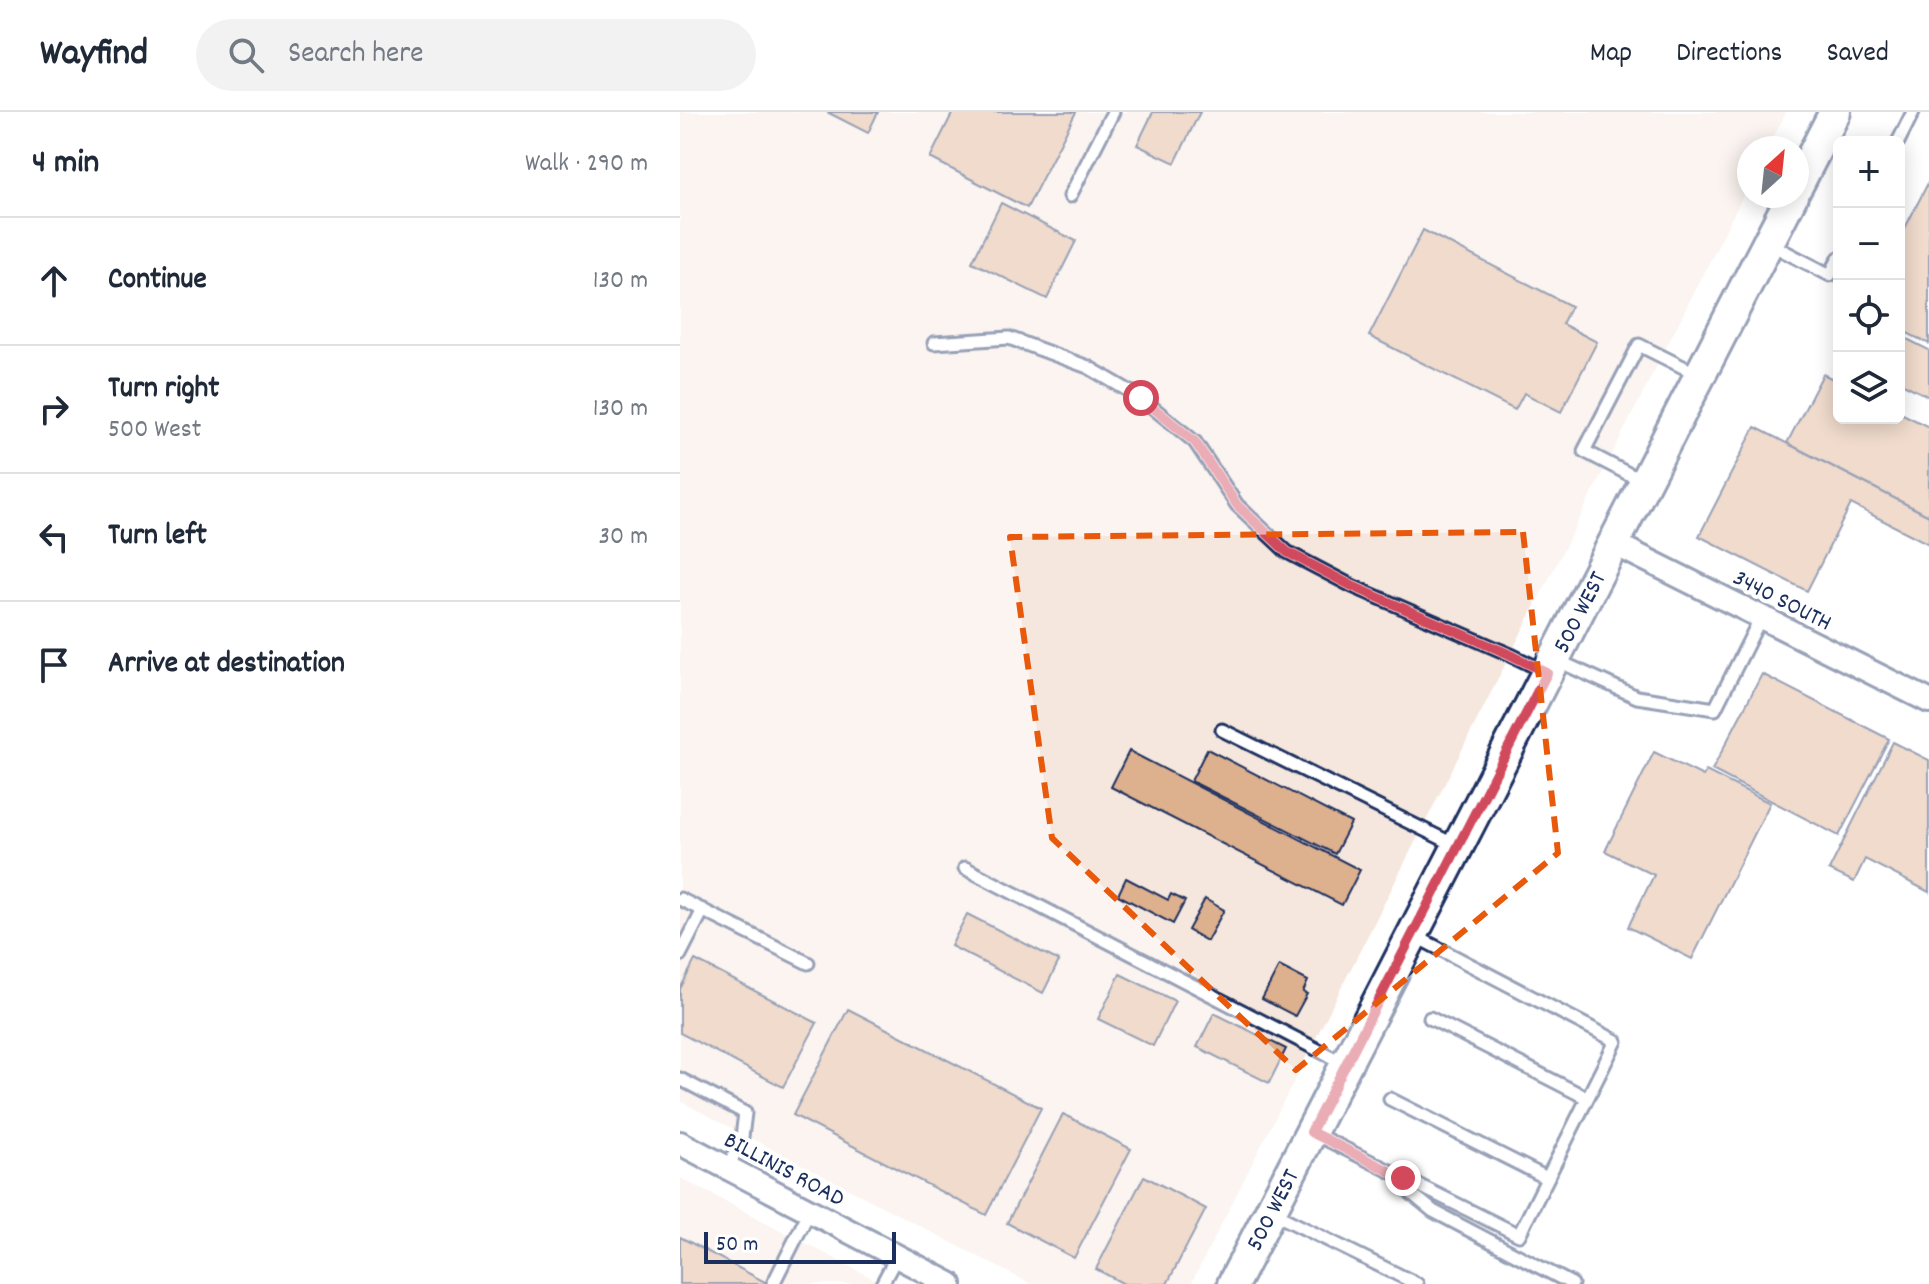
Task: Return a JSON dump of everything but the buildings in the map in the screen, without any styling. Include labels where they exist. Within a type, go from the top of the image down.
[{"type":"main road","points":[[1809,163],[1835,112]]},
{"type":"main road","name":"500 WEST","points":[[1233,1284],[1786,208]]},
{"type":"street","name":"3440 SOUTH","points":[[1613,543],[1929,701]]},
{"type":"street","name":"BILLINIS ROAD","points":[[680,1143],[950,1284]]},
{"type":"lane","points":[[1070,196],[1113,112]]},
{"type":"lane","points":[[1901,136],[1913,112]]},
{"type":"lane","points":[[1768,243],[1830,275],[1833,269]]},
{"type":"lane","points":[[934,343],[1009,338],[1088,367],[1141,398],[1195,442],[1237,505],[1287,552],[1352,586],[1511,655],[1637,697],[1715,709],[1761,617]]},
{"type":"lane","points":[[1645,482],[1584,451],[1639,345],[1699,376]]},
{"type":"lane","points":[[1222,730],[1458,846]]},
{"type":"lane","points":[[965,868],[1345,1064]]},
{"type":"lane","points":[[680,899],[808,963]]},
{"type":"lane","points":[[680,955],[703,910]]},
{"type":"lane","points":[[1311,1132],[1519,1235],[1616,1041],[1412,934]]},
{"type":"lane","points":[[1430,1018],[1587,1098]]},
{"type":"lane","points":[[680,1079],[745,1113],[742,1137],[728,1168]]},
{"type":"lane","points":[[1390,1099],[1547,1178]]},
{"type":"lane","points":[[1403,1178],[1411,1193],[1433,1211],[1572,1284]]},
{"type":"lane","points":[[773,1284],[810,1210]]},
{"type":"lane","points":[[1271,1212],[1417,1284]]},
{"type":"lane","points":[[882,1284],[897,1256]]},
{"type":"highlighted area","points":[[1523,532],[1558,853],[1296,1070],[1052,838],[1010,537]]},
{"type":"shaded area","points":[[680,112],[1786,112],[1774,136],[1737,136],[1737,208],[1191,1284],[1031,1284],[680,1101]]},
{"type":"shaded area","points":[[680,1178],[809,1245],[883,1284],[680,1284]]},
{"type":"route","points":[[1141,398],[1195,442],[1237,505],[1287,552],[1352,586],[1547,673],[1311,1132],[1403,1178]]}]
